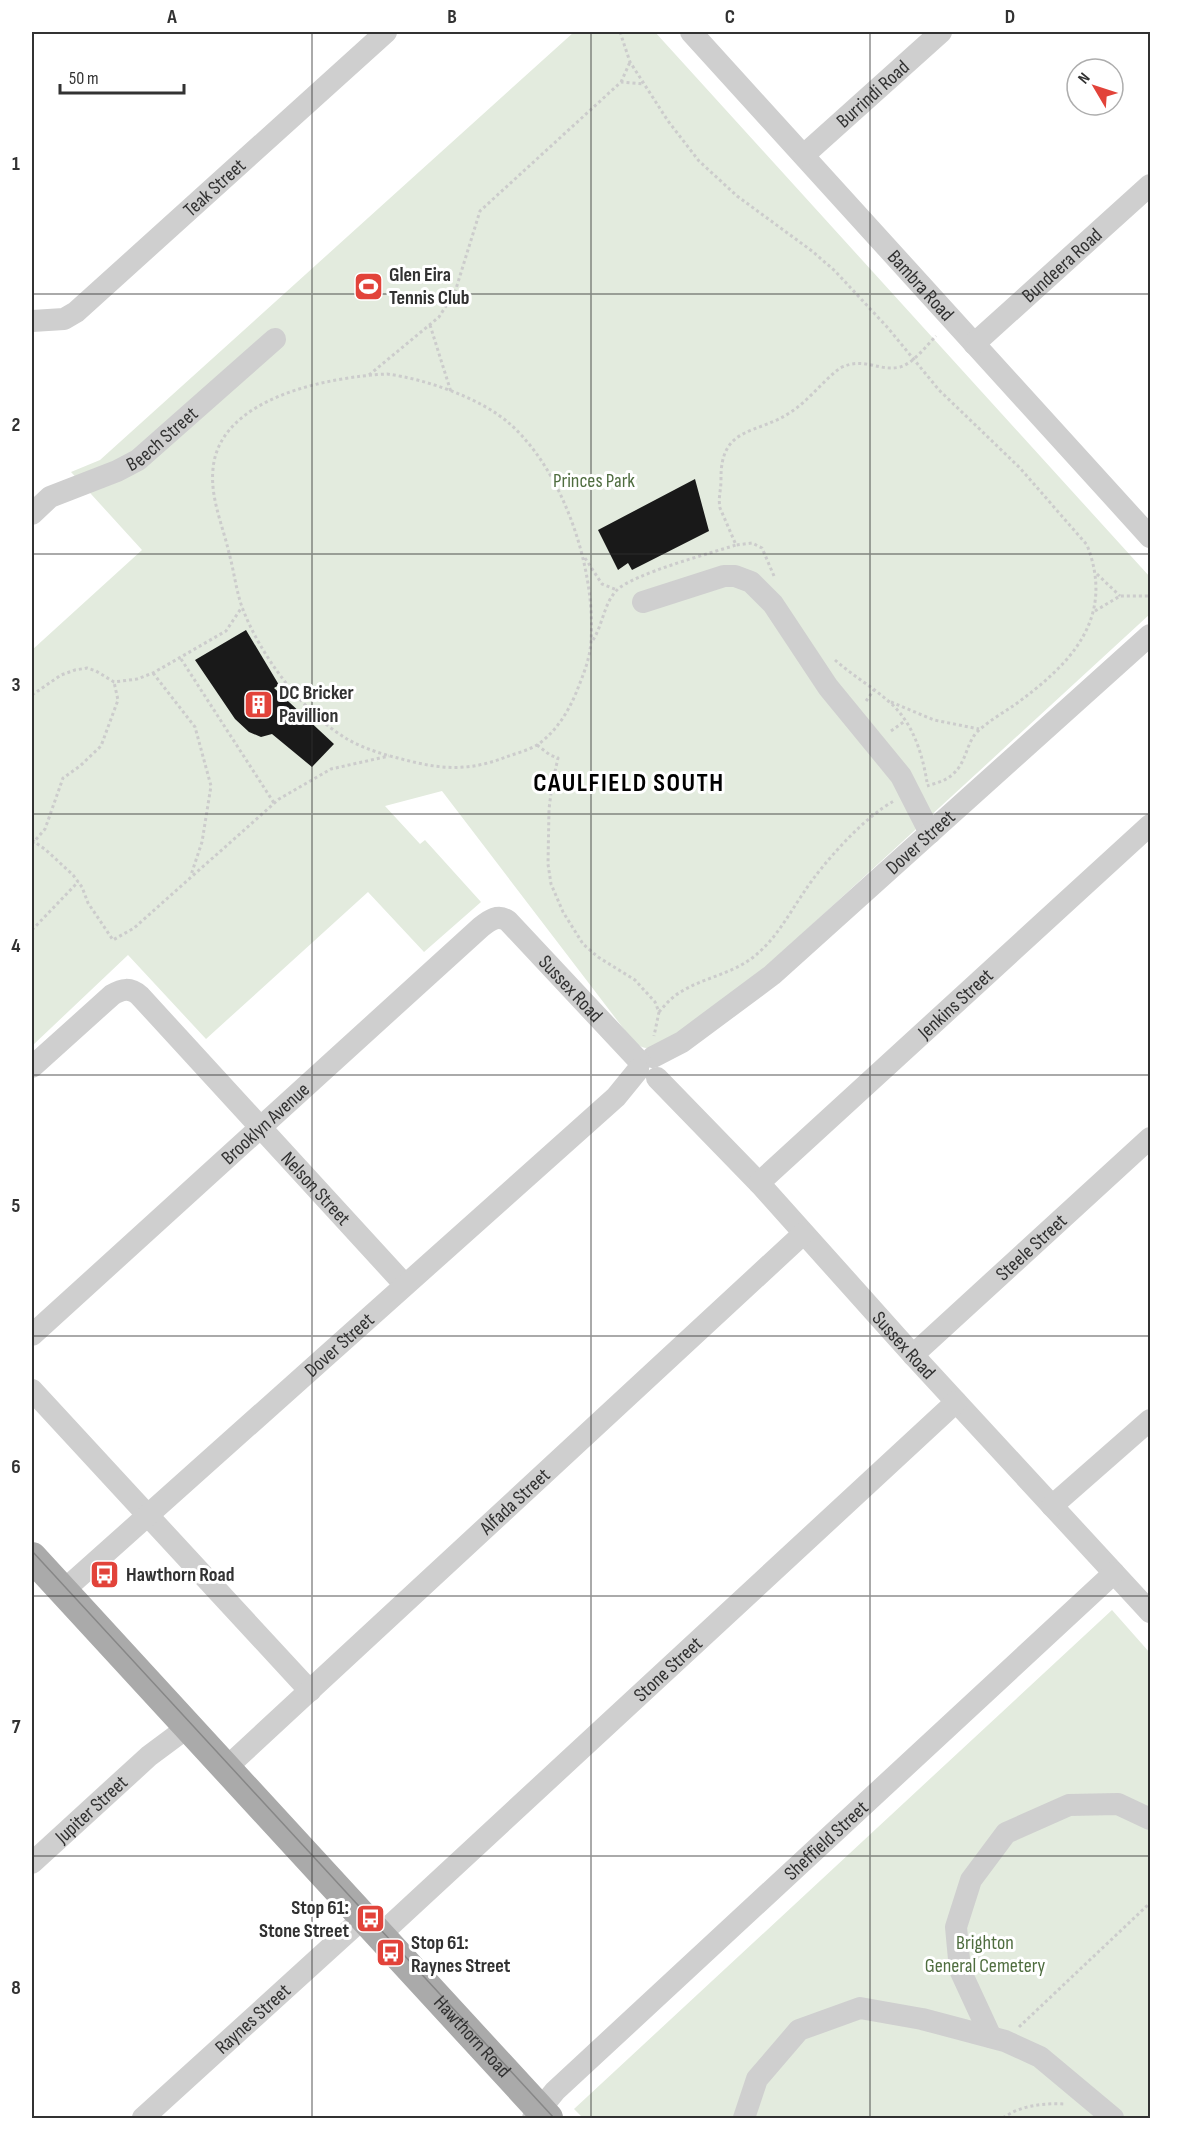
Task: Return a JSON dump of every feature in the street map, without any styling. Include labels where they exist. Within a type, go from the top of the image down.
[{"type":"main road","name":"Hawthorn Road","points":[[32,1557],[540,2115]]},
{"type":"street","name":"Teak Street","points":[[32,321],[63,319],[75,312],[386,32]]},
{"type":"street","name":"Bambra Road","points":[[691,32],[1150,537]]},
{"type":"street","name":"Burrindi Road","points":[[804,155],[941,32]]},
{"type":"street","name":"Bundeera Road","points":[[974,344],[1150,185]]},
{"type":"street","name":"Beech Street","points":[[32,514],[50,497],[117,471],[147,454],[275,339]]},
{"type":"street","points":[[643,602],[724,576],[735,576],[751,582],[783,615],[822,678],[901,776],[919,790],[930,833]]},
{"type":"street","name":"Dover Street","points":[[63,1591],[650,1065],[772,975],[1150,635]]},
{"type":"street","name":"Jenkins Street","points":[[759,1183],[1150,825]]},
{"type":"street","name":"Sussex Road","points":[[501,917],[513,926],[616,1036],[650,1065],[1150,1612]]},
{"type":"street","name":"Brooklyn Avenue","points":[[32,1335],[481,927],[493,918],[501,917]]},
{"type":"street","name":"Nelson Street","points":[[32,1067],[112,995],[129,989],[140,996],[405,1285]]},
{"type":"street","name":"Steele Street","points":[[913,1355],[1150,1138]]},
{"type":"street","name":"Alfada Street","points":[[226,1768],[803,1234]]},
{"type":"street","points":[[32,1390],[310,1691]]},
{"type":"street","name":"Stone Street","points":[[371,1927],[956,1402]]},
{"type":"street","points":[[1052,1506],[1150,1420]]},
{"type":"street","name":"Sheffield Street","points":[[540,2115],[555,2091],[1113,1573]]},
{"type":"street","name":"Jupiter Street","points":[[32,1863],[184,1723]]},
{"type":"street","points":[[998,2039],[960,1970],[956,1927],[971,1881],[1006,1833],[1069,1804],[1118,1804],[1150,1819]]},
{"type":"street","name":"Raynes Street","points":[[143,2118],[371,1927]]},
{"type":"street","points":[[744,2118],[757,2079],[799,2030],[860,2008],[922,2019],[998,2039],[1040,2057],[1113,2118]]},
{"type":"path","points":[[620,32],[630,62],[668,121],[699,161],[737,196],[812,251],[835,271],[955,406],[1020,468],[1041,495],[1079,535],[1087,545],[1095,573],[1095,611],[1080,640],[1058,669],[980,729],[972,738],[958,769],[946,779],[881,810],[838,849],[812,879],[788,918],[759,952],[744,964],[680,993],[659,1012]]},
{"type":"path","points":[[369,375],[439,317],[455,292],[480,211],[621,82],[630,62]]},
{"type":"path","points":[[621,82],[645,85]]},
{"type":"path","points":[[430,325],[451,392]]},
{"type":"path","points":[[777,581],[762,548],[752,543],[736,545],[720,508],[722,461],[728,445],[754,429],[790,413],[831,375],[849,363],[898,367],[912,359],[936,336]]},
{"type":"path","points":[[387,374],[427,382],[498,415],[527,442],[544,465],[570,513],[583,554],[591,609],[589,659],[565,715],[556,728],[537,745],[492,762],[469,767],[430,766],[390,756],[346,738],[308,708],[292,690],[274,665],[242,607],[213,492],[213,463],[223,442],[238,421],[270,399],[310,386],[369,375],[387,374]]},
{"type":"path","points":[[583,554],[602,584],[617,590]]},
{"type":"path","points":[[1095,573],[1120,596]]},
{"type":"path","points":[[1095,611],[1120,596],[1150,596]]},
{"type":"path","points":[[32,695],[61,675],[75,670],[87,668],[114,682],[137,679],[153,673],[181,659],[226,631],[242,607]]},
{"type":"path","points":[[827,653],[889,701],[934,720],[980,729]]},
{"type":"path","points":[[181,659],[274,803]]},
{"type":"path","points":[[153,673],[195,727],[211,786],[202,842],[190,877]]},
{"type":"path","points":[[114,682],[118,700],[101,746],[63,778],[45,829],[32,842],[78,881],[88,903],[113,940],[134,928],[274,803],[331,769],[390,756]]},
{"type":"path","points":[[866,701],[874,690]]},
{"type":"path","points":[[889,701],[914,735],[923,758],[919,790]]},
{"type":"path","points":[[891,731],[905,721]]},
{"type":"path","points":[[537,745],[558,758],[549,809],[551,884],[562,912],[583,944],[597,957],[635,980],[655,1002],[659,1012],[650,1065]]},
{"type":"path","points":[[33,929],[78,881]]},
{"type":"path","points":[[32,922],[33,929]]},
{"type":"path","points":[[998,2039],[1150,1903]]},
{"type":"path","points":[[1003,2118],[1043,2103],[1066,2104]]},
{"type":"green space","name":"Princes Park","points":[[574,32],[655,32],[1150,577],[1150,614],[766,967],[665,1044],[648,1048],[633,1041],[442,791],[385,806],[420,844],[425,840],[481,902],[424,952],[368,892],[206,1039],[128,955],[32,1046],[32,650],[142,550],[71,472],[100,460]]},
{"type":"green space","name":"Brighton General Cemetery","points":[[1112,1610],[1150,1653],[1150,2118],[583,2118],[574,2109]]},
{"type":"building","points":[[695,479],[709,531],[632,570],[628,563],[618,570],[598,530]]},
{"type":"building","name":"DC Bricker Pavillion","points":[[246,630],[279,685],[274,688],[334,744],[312,767],[272,734],[261,737],[249,732],[235,719],[195,660]]},
{"type":"tram line","points":[[32,1551],[554,2118]]},
{"type":"place","name":"Glen Eira Tennis Club","points":[[368,286]]},
{"type":"place","name":"DC Bricker Pavillion","points":[[258,704]]},
{"type":"place","name":"Hawthorn Road","points":[[105,1574]]},
{"type":"place","name":"Stop 61: Stone Street","points":[[370,1919]]},
{"type":"place","name":"Stop 61: Raynes Street","points":[[390,1953]]},
{"type":"district","name":"CAULFIELD SOUTH","points":[[629,782]]}]
